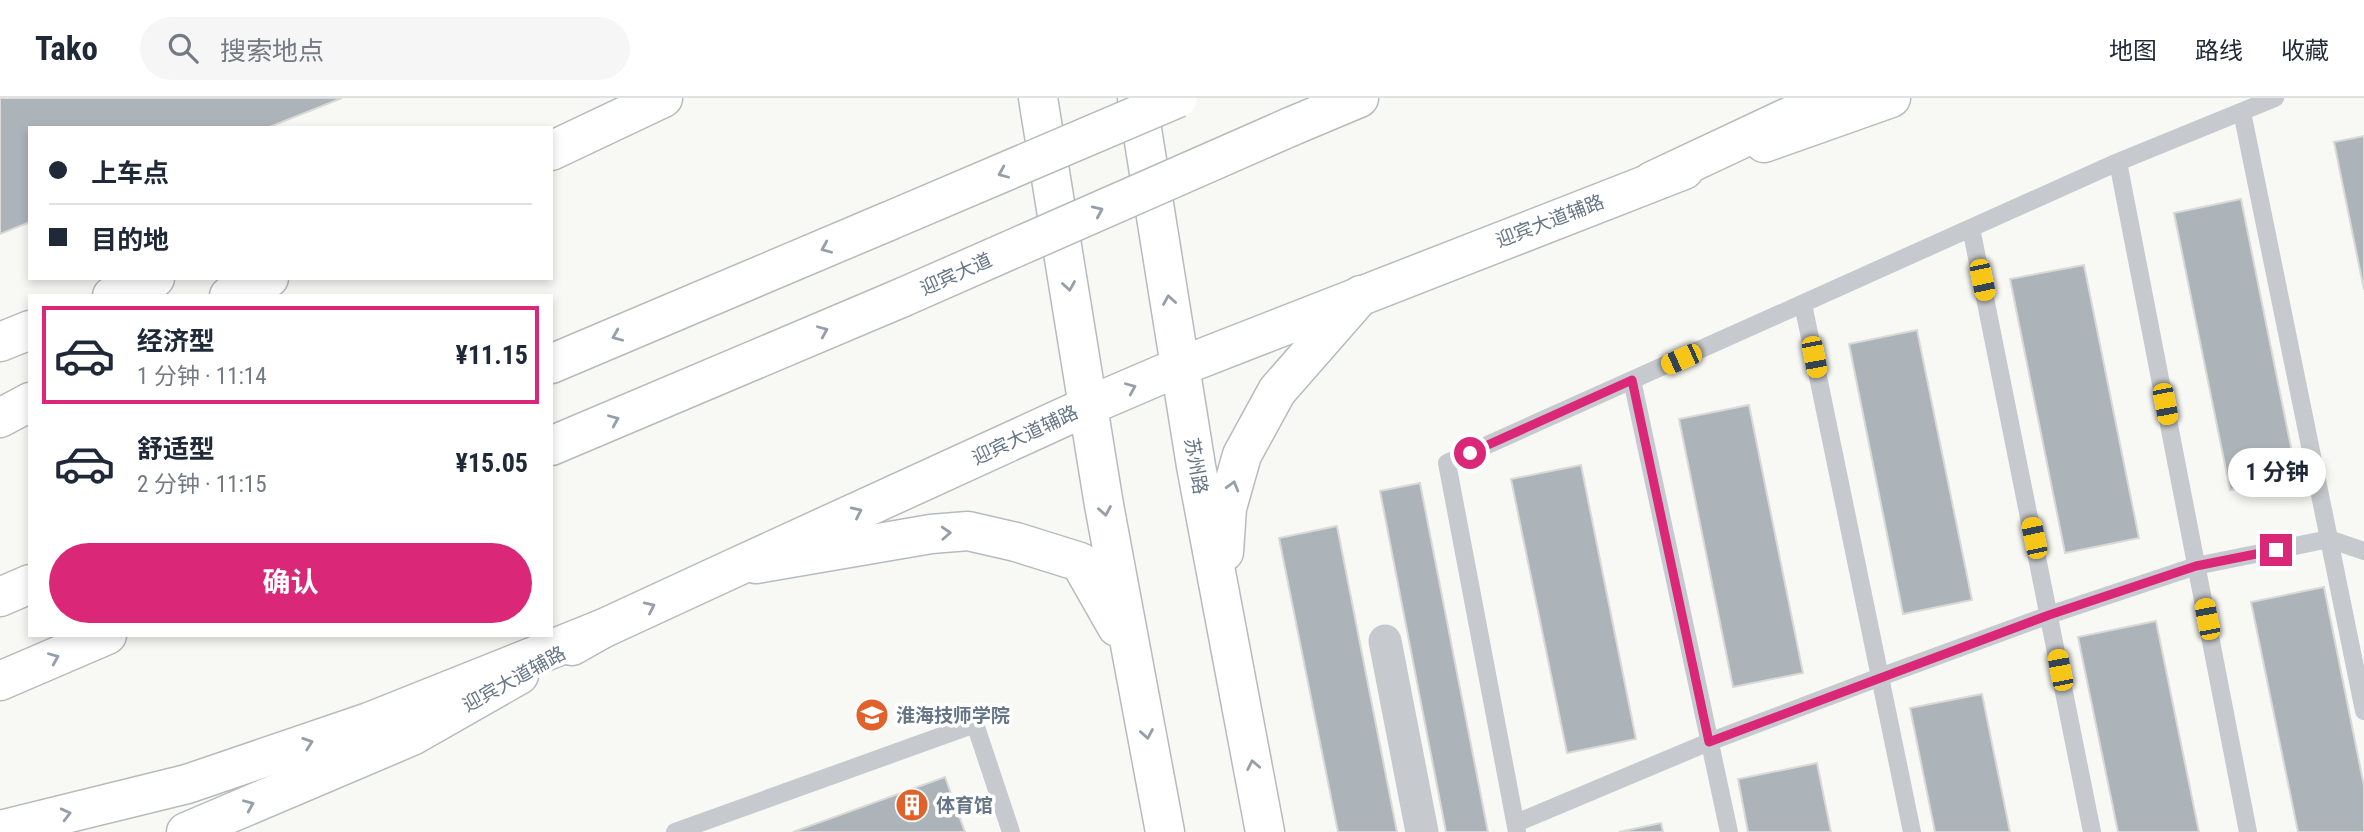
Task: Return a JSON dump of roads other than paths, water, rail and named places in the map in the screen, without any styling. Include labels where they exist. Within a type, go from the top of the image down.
[{"type":"main road","points":[[553,132],[654,98]]},
{"type":"main road","points":[[553,150],[663,98]]},
{"type":"main road","points":[[1038,98],[1088,406],[1165,832]]},
{"type":"main road","name":"苏州路","points":[[1137,98],[1179,367],[1265,832]]},
{"type":"main road","points":[[553,363],[1178,98]]},
{"type":"main road","name":"迎宾大道","points":[[553,445],[901,298],[1359,98]]},
{"type":"main road","points":[[1652,181],[1829,98]]},
{"type":"main road","name":"迎宾大道辅路","points":[[186,832],[412,736],[602,629],[1088,406],[1179,367],[1652,181],[1891,98]]},
{"type":"main road","points":[[117,294],[150,280]]},
{"type":"main road","points":[[233,294],[265,280]]},
{"type":"main road","points":[[1222,603],[1227,508],[1242,455],[1277,391],[1361,295]]},
{"type":"main road","points":[[0,342],[28,331]]},
{"type":"main road","points":[[0,418],[28,403]]},
{"type":"main road","points":[[734,568],[931,534],[968,531],[1016,542],[1080,562],[1132,653]]},
{"type":"main road","points":[[0,597],[28,585]]},
{"type":"main road","points":[[0,830],[200,780],[369,722],[602,629]]},
{"type":"main road","points":[[0,681],[102,637]]},
{"type":"street","points":[[1385,641],[1422,832]]},
{"type":"lane","points":[[2275,98],[2119,162],[1447,463],[1516,828],[1709,742],[2049,615],[2196,566],[2329,539],[2364,551]]},
{"type":"lane","points":[[2242,112],[2364,711]]},
{"type":"lane","points":[[2119,162],[2248,832]]},
{"type":"lane","points":[[1971,228],[2092,832]]},
{"type":"lane","points":[[1803,304],[1912,832]]},
{"type":"lane","points":[[1632,380],[1729,832]]},
{"type":"lane","points":[[675,832],[975,724],[1011,832]]},
{"type":"place","name":"淮海技师学院","points":[[872,715]]},
{"type":"place","name":"体育馆","points":[[912,805]]}]
